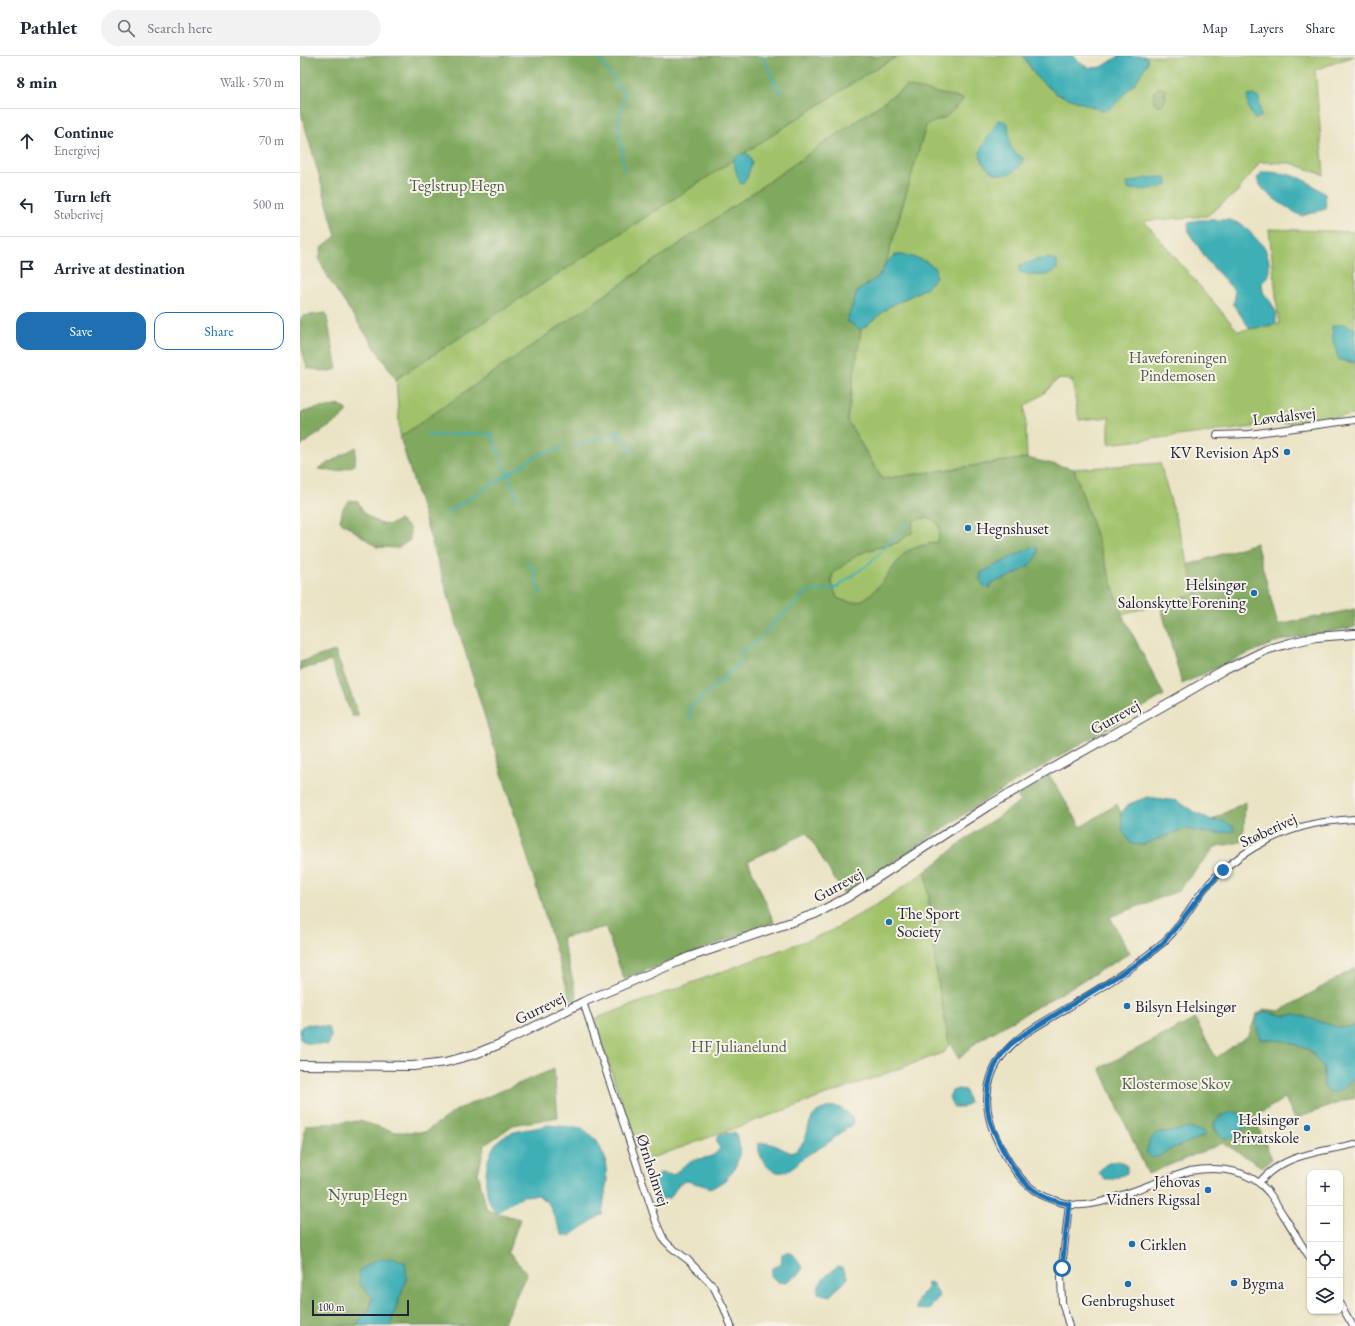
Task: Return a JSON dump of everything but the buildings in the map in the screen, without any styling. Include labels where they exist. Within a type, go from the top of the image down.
[{"type":"street","name":"Løvdalsvej","points":[[1217,435],[1249,434],[1355,420]]},
{"type":"street","name":"Gurrevej","points":[[300,1065],[413,1066],[446,1062],[475,1054],[500,1044],[583,1002],[689,957],[816,914],[848,898],[988,806],[1225,670],[1266,650],[1316,637],[1355,634]]},
{"type":"street","name":"Støberivej","points":[[1307,1253],[1269,1193],[1259,1183],[1247,1176],[1219,1168],[1205,1168],[1188,1172],[1086,1205],[1069,1204],[1048,1199],[1030,1187],[1014,1170],[995,1135],[989,1117],[987,1097],[990,1078],[998,1060],[1010,1045],[1026,1033],[1140,962],[1162,944],[1205,889],[1220,873],[1239,857],[1263,843],[1289,831],[1312,824],[1355,819]]},
{"type":"street","name":"Ørnholmvej","points":[[583,1002],[656,1222],[664,1240],[688,1260],[712,1286],[724,1308],[731,1326]]},
{"type":"street","points":[[1259,1183],[1272,1170],[1289,1160],[1355,1144]]},
{"type":"street","points":[[1069,1204],[1062,1257],[1061,1292],[1063,1307],[1069,1326]]},
{"type":"street","points":[[1343,1309],[1353,1326]]},
{"type":"green space","name":"Teglstrup Hegn","points":[[300,56],[898,56],[868,73],[396,379],[330,281],[319,259],[322,247],[336,236],[300,109]]},
{"type":"green space","name":"Haveforeningen Pindemosen","points":[[898,56],[1023,56],[1037,78],[1057,94],[1101,110],[1148,62],[1146,56],[1354,56],[1315,70],[1324,175],[1291,163],[1260,162],[1237,192],[1207,216],[1144,221],[1238,331],[1279,324],[1269,229],[1355,232],[1355,415],[1109,444],[1109,417],[1079,420],[1072,380],[1058,379],[1043,394],[1025,406],[1027,458],[882,479],[847,420],[861,330],[889,307],[926,288],[928,262],[903,255],[895,255],[886,263],[926,125],[946,117],[907,86],[400,437],[396,379],[868,73]]},
{"type":"green space","points":[[907,86],[964,99],[946,117],[926,125],[886,263],[880,275],[857,292],[847,321],[861,330],[847,420],[882,479],[1027,458],[1074,469],[1122,614],[1164,695],[992,796],[844,895],[807,833],[748,861],[774,922],[624,979],[605,927],[562,938],[577,997],[571,1001],[400,437]],"holes":[[[928,518],[938,524],[940,532],[937,542],[907,551],[876,589],[862,600],[850,602],[837,598],[831,581],[833,574],[837,570],[857,555],[869,550],[897,543],[913,532],[912,528],[914,520]],[[1032,547],[1031,563],[1020,572],[989,584],[981,573]]]},
{"type":"green space","points":[[1158,87],[1165,89],[1166,99],[1163,104],[1157,106],[1154,103],[1153,92]]},
{"type":"green space","points":[[326,313],[337,369],[328,372],[307,368],[300,342],[300,319],[303,316]]},
{"type":"green space","points":[[341,405],[347,411],[343,417],[300,446],[300,413],[314,409]]},
{"type":"green space","points":[[356,447],[355,465],[338,471],[318,469]]},
{"type":"green space","points":[[1160,463],[1197,594],[1122,614],[1074,469]]},
{"type":"green space","points":[[350,500],[358,502],[365,514],[379,523],[390,525],[399,520],[410,528],[410,540],[398,548],[377,547],[340,521],[343,508]]},
{"type":"green space","points":[[928,518],[938,524],[940,532],[937,542],[907,551],[874,591],[859,602],[851,603],[837,598],[831,581],[833,574],[837,570],[857,555],[869,550],[897,543],[913,532],[913,520]]},
{"type":"green space","points":[[1256,543],[1278,625],[1355,609],[1355,627],[1279,641],[1235,659],[1182,684],[1160,604],[1197,594],[1188,565]]},
{"type":"green space","points":[[335,651],[359,716],[352,716],[331,661],[300,670],[300,662]]},
{"type":"green space","points":[[1048,773],[1081,827],[1117,804],[1121,813],[1123,831],[1142,845],[1186,828],[1200,832],[1218,833],[1234,831],[1223,821],[1212,820],[1245,802],[1244,828],[1241,842],[1215,847],[1178,891],[1110,917],[1130,953],[978,1041],[959,1059],[949,1043],[936,971],[926,871],[978,830],[1021,801],[1014,793]]},
{"type":"green space","name":"HF Julianelund","points":[[926,871],[936,971],[949,1043],[945,1052],[641,1162],[594,1019],[829,932],[881,902]]},
{"type":"green space","name":"Klostermose Skov","points":[[1355,968],[1355,1026],[1340,1028],[1295,1014],[1286,1016],[1263,1011],[1260,1039],[1285,1041],[1310,1050],[1324,1069],[1324,1087],[1338,1092],[1355,1077],[1355,1097],[1295,1119],[1285,1098],[1254,1117],[1272,1159],[1262,1167],[1223,1143],[1148,1174],[1100,1068],[1195,1019],[1216,1058],[1249,1035],[1256,1015],[1264,1009],[1280,1011]],"holes":[[[1225,1114],[1229,1139],[1218,1134],[1214,1126],[1214,1123],[1218,1117]],[[1186,1128],[1204,1136],[1169,1150],[1147,1153],[1150,1142],[1156,1133],[1172,1132]]]},
{"type":"green space","name":"Nyrup Hegn","points":[[554,1069],[558,1117],[513,1125],[485,1145],[478,1173],[487,1210],[520,1219],[508,1252],[527,1273],[502,1326],[391,1326],[399,1299],[359,1284],[372,1297],[370,1310],[361,1318],[356,1326],[300,1326],[300,1158],[306,1125],[360,1121],[396,1132],[425,1132],[458,1109]]},
{"type":"water","points":[[1023,56],[1074,56],[1083,65],[1092,68],[1102,67],[1119,56],[1146,56],[1148,62],[1136,82],[1110,109],[1101,110],[1057,94],[1037,78]]},
{"type":"water","points":[[1253,95],[1259,98],[1261,117],[1255,119],[1249,109],[1248,103],[1248,96]]},
{"type":"water","points":[[998,120],[1004,121],[1008,124],[1010,145],[1013,151],[1023,158],[1017,169],[1002,175],[994,173],[988,169],[980,156],[982,147]]},
{"type":"water","points":[[747,153],[752,162],[747,178],[743,184],[740,183],[734,158]]},
{"type":"water","points":[[1262,172],[1288,174],[1310,183],[1325,194],[1326,209],[1301,216],[1276,200],[1264,190],[1257,179]]},
{"type":"water","points":[[1165,177],[1167,185],[1162,187],[1138,190],[1128,189],[1127,183],[1147,178]]},
{"type":"water","points":[[1198,220],[1229,220],[1242,224],[1265,248],[1269,261],[1269,275],[1262,283],[1263,292],[1276,312],[1276,324],[1250,329],[1233,304],[1235,298],[1234,290],[1210,264],[1189,233],[1188,223]]},
{"type":"water","points":[[895,255],[911,257],[926,262],[935,268],[936,277],[926,288],[889,307],[861,330],[847,321],[857,292],[880,275],[886,263]]},
{"type":"water","points":[[1051,258],[1057,262],[1057,269],[1049,274],[1034,275],[1020,272],[1020,265],[1036,260]]},
{"type":"water","points":[[1344,324],[1355,329],[1355,363],[1339,360],[1333,341],[1332,326]]},
{"type":"water","points":[[1034,546],[1038,549],[1037,555],[1028,567],[1005,579],[991,583],[990,588],[985,587],[980,580],[981,573]]},
{"type":"water","points":[[1147,797],[1177,801],[1198,814],[1212,820],[1223,821],[1233,826],[1234,831],[1218,833],[1200,832],[1186,828],[1142,845],[1131,844],[1123,831],[1121,813],[1129,804]]},
{"type":"water","points":[[1263,1011],[1286,1016],[1295,1014],[1340,1028],[1355,1026],[1355,1077],[1338,1092],[1330,1092],[1324,1087],[1324,1069],[1310,1050],[1285,1041],[1260,1039],[1256,1021]]},
{"type":"water","points":[[308,1024],[328,1027],[331,1036],[328,1045],[306,1043],[300,1039],[301,1027]]},
{"type":"water","points":[[958,1089],[965,1090],[969,1103],[963,1107],[953,1107],[949,1097],[952,1091]]},
{"type":"water","points":[[834,1106],[843,1109],[849,1114],[853,1120],[852,1125],[828,1143],[803,1158],[793,1168],[787,1171],[774,1171],[765,1164],[760,1154],[758,1144],[771,1144],[792,1153],[803,1143],[812,1118],[816,1113]]},
{"type":"water","points":[[1232,1112],[1241,1113],[1247,1119],[1247,1126],[1234,1138],[1223,1138],[1215,1129],[1216,1122],[1222,1116]]},
{"type":"water","points":[[548,1125],[582,1128],[597,1141],[605,1158],[607,1180],[602,1214],[570,1236],[562,1235],[549,1204],[538,1195],[523,1196],[503,1208],[497,1214],[492,1207],[486,1187],[487,1164],[490,1154],[501,1138],[518,1131]]},
{"type":"water","points":[[1186,1128],[1204,1131],[1204,1136],[1169,1150],[1160,1156],[1152,1158],[1147,1153],[1150,1142],[1156,1133],[1172,1132]]},
{"type":"water","points":[[725,1133],[735,1133],[738,1138],[740,1150],[735,1167],[726,1179],[712,1188],[687,1181],[679,1184],[670,1198],[660,1199],[655,1190],[657,1175],[661,1173],[673,1175],[683,1166],[695,1160],[715,1154],[720,1148],[717,1144],[717,1137]]},
{"type":"water","points":[[1119,1161],[1127,1166],[1127,1173],[1114,1179],[1104,1179],[1099,1173],[1102,1167],[1109,1163]]},
{"type":"water","points":[[789,1251],[803,1267],[800,1273],[785,1283],[778,1282],[771,1276],[772,1268],[781,1264],[782,1254]]},
{"type":"water","points":[[394,1258],[405,1262],[407,1278],[393,1316],[391,1326],[356,1326],[361,1318],[370,1310],[372,1297],[359,1284],[360,1270],[376,1260]]},
{"type":"water","points":[[838,1266],[843,1268],[848,1278],[830,1296],[818,1293],[819,1285],[827,1275]]},
{"type":"water","points":[[927,1283],[933,1284],[940,1297],[928,1310],[916,1309],[919,1297],[927,1290]]},
{"type":"waterway","points":[[597,56],[625,94],[618,121],[624,171]]},
{"type":"waterway","points":[[763,56],[780,94]]},
{"type":"waterway","points":[[575,446],[622,432]]},
{"type":"waterway","points":[[427,436],[491,433],[518,500]]},
{"type":"waterway","points":[[617,435],[634,452]]},
{"type":"waterway","points":[[443,515],[540,454],[564,448]]},
{"type":"waterway","points":[[900,532],[906,523]]},
{"type":"waterway","points":[[764,633],[807,592],[834,589],[870,563],[898,534]]},
{"type":"waterway","points":[[527,561],[535,572],[540,594]]},
{"type":"waterway","points":[[691,720],[689,709],[737,666],[742,650],[752,646],[760,637]]},
{"type":"place","name":"KV Revision ApS","points":[[1287,452]]},
{"type":"place","name":"Hegnshuset","points":[[968,528]]},
{"type":"place","name":"Helsingør Salonskytte Forening","points":[[1254,593]]},
{"type":"place","name":"The Sport Society","points":[[889,922]]},
{"type":"place","name":"Bilsyn Helsingør","points":[[1127,1006]]},
{"type":"place","name":"Helsingør Privatskole","points":[[1307,1128]]},
{"type":"place","name":"Jehovas Vidners Rigssal","points":[[1208,1190]]},
{"type":"place","name":"Cirklen","points":[[1132,1244]]},
{"type":"place","name":"Bygma","points":[[1234,1283]]},
{"type":"place","name":"Genbrugshuset","points":[[1128,1284]]},
{"type":"route","points":[[1062,1268],[1069,1204],[1048,1199],[1030,1187],[1014,1170],[995,1135],[989,1117],[987,1097],[990,1078],[998,1060],[1010,1045],[1026,1033],[1140,962],[1162,944],[1205,889],[1223,870]]}]
